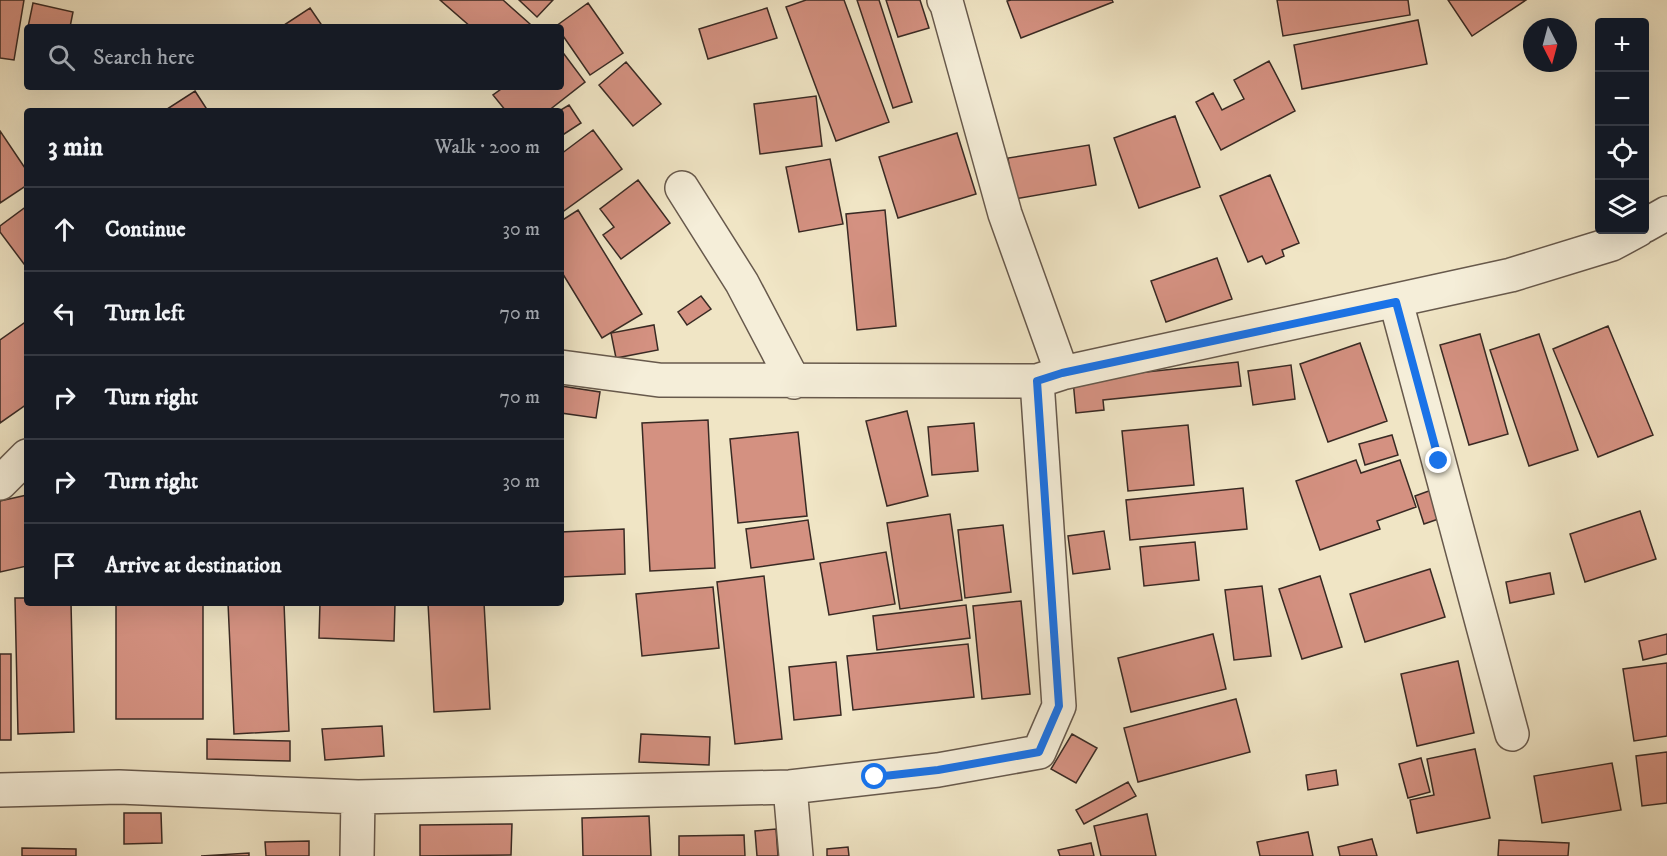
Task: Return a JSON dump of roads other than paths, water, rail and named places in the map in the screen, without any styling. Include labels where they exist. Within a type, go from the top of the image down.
[{"type":"street","points":[[0,790],[119,787],[358,797],[790,787],[938,770],[1039,752],[1059,706],[1050,377],[944,0]]},
{"type":"street","points":[[682,188],[742,283],[794,382]]},
{"type":"street","points":[[1649,223],[1667,213]]},
{"type":"street","points":[[564,367],[659,380],[794,382],[1050,377],[1511,275],[1612,244],[1631,234]]},
{"type":"street","points":[[1396,302],[1512,734]]},
{"type":"street","points":[[0,483],[24,459]]},
{"type":"street","points":[[790,787],[796,856]]},
{"type":"street","points":[[357,856],[358,797]]}]
